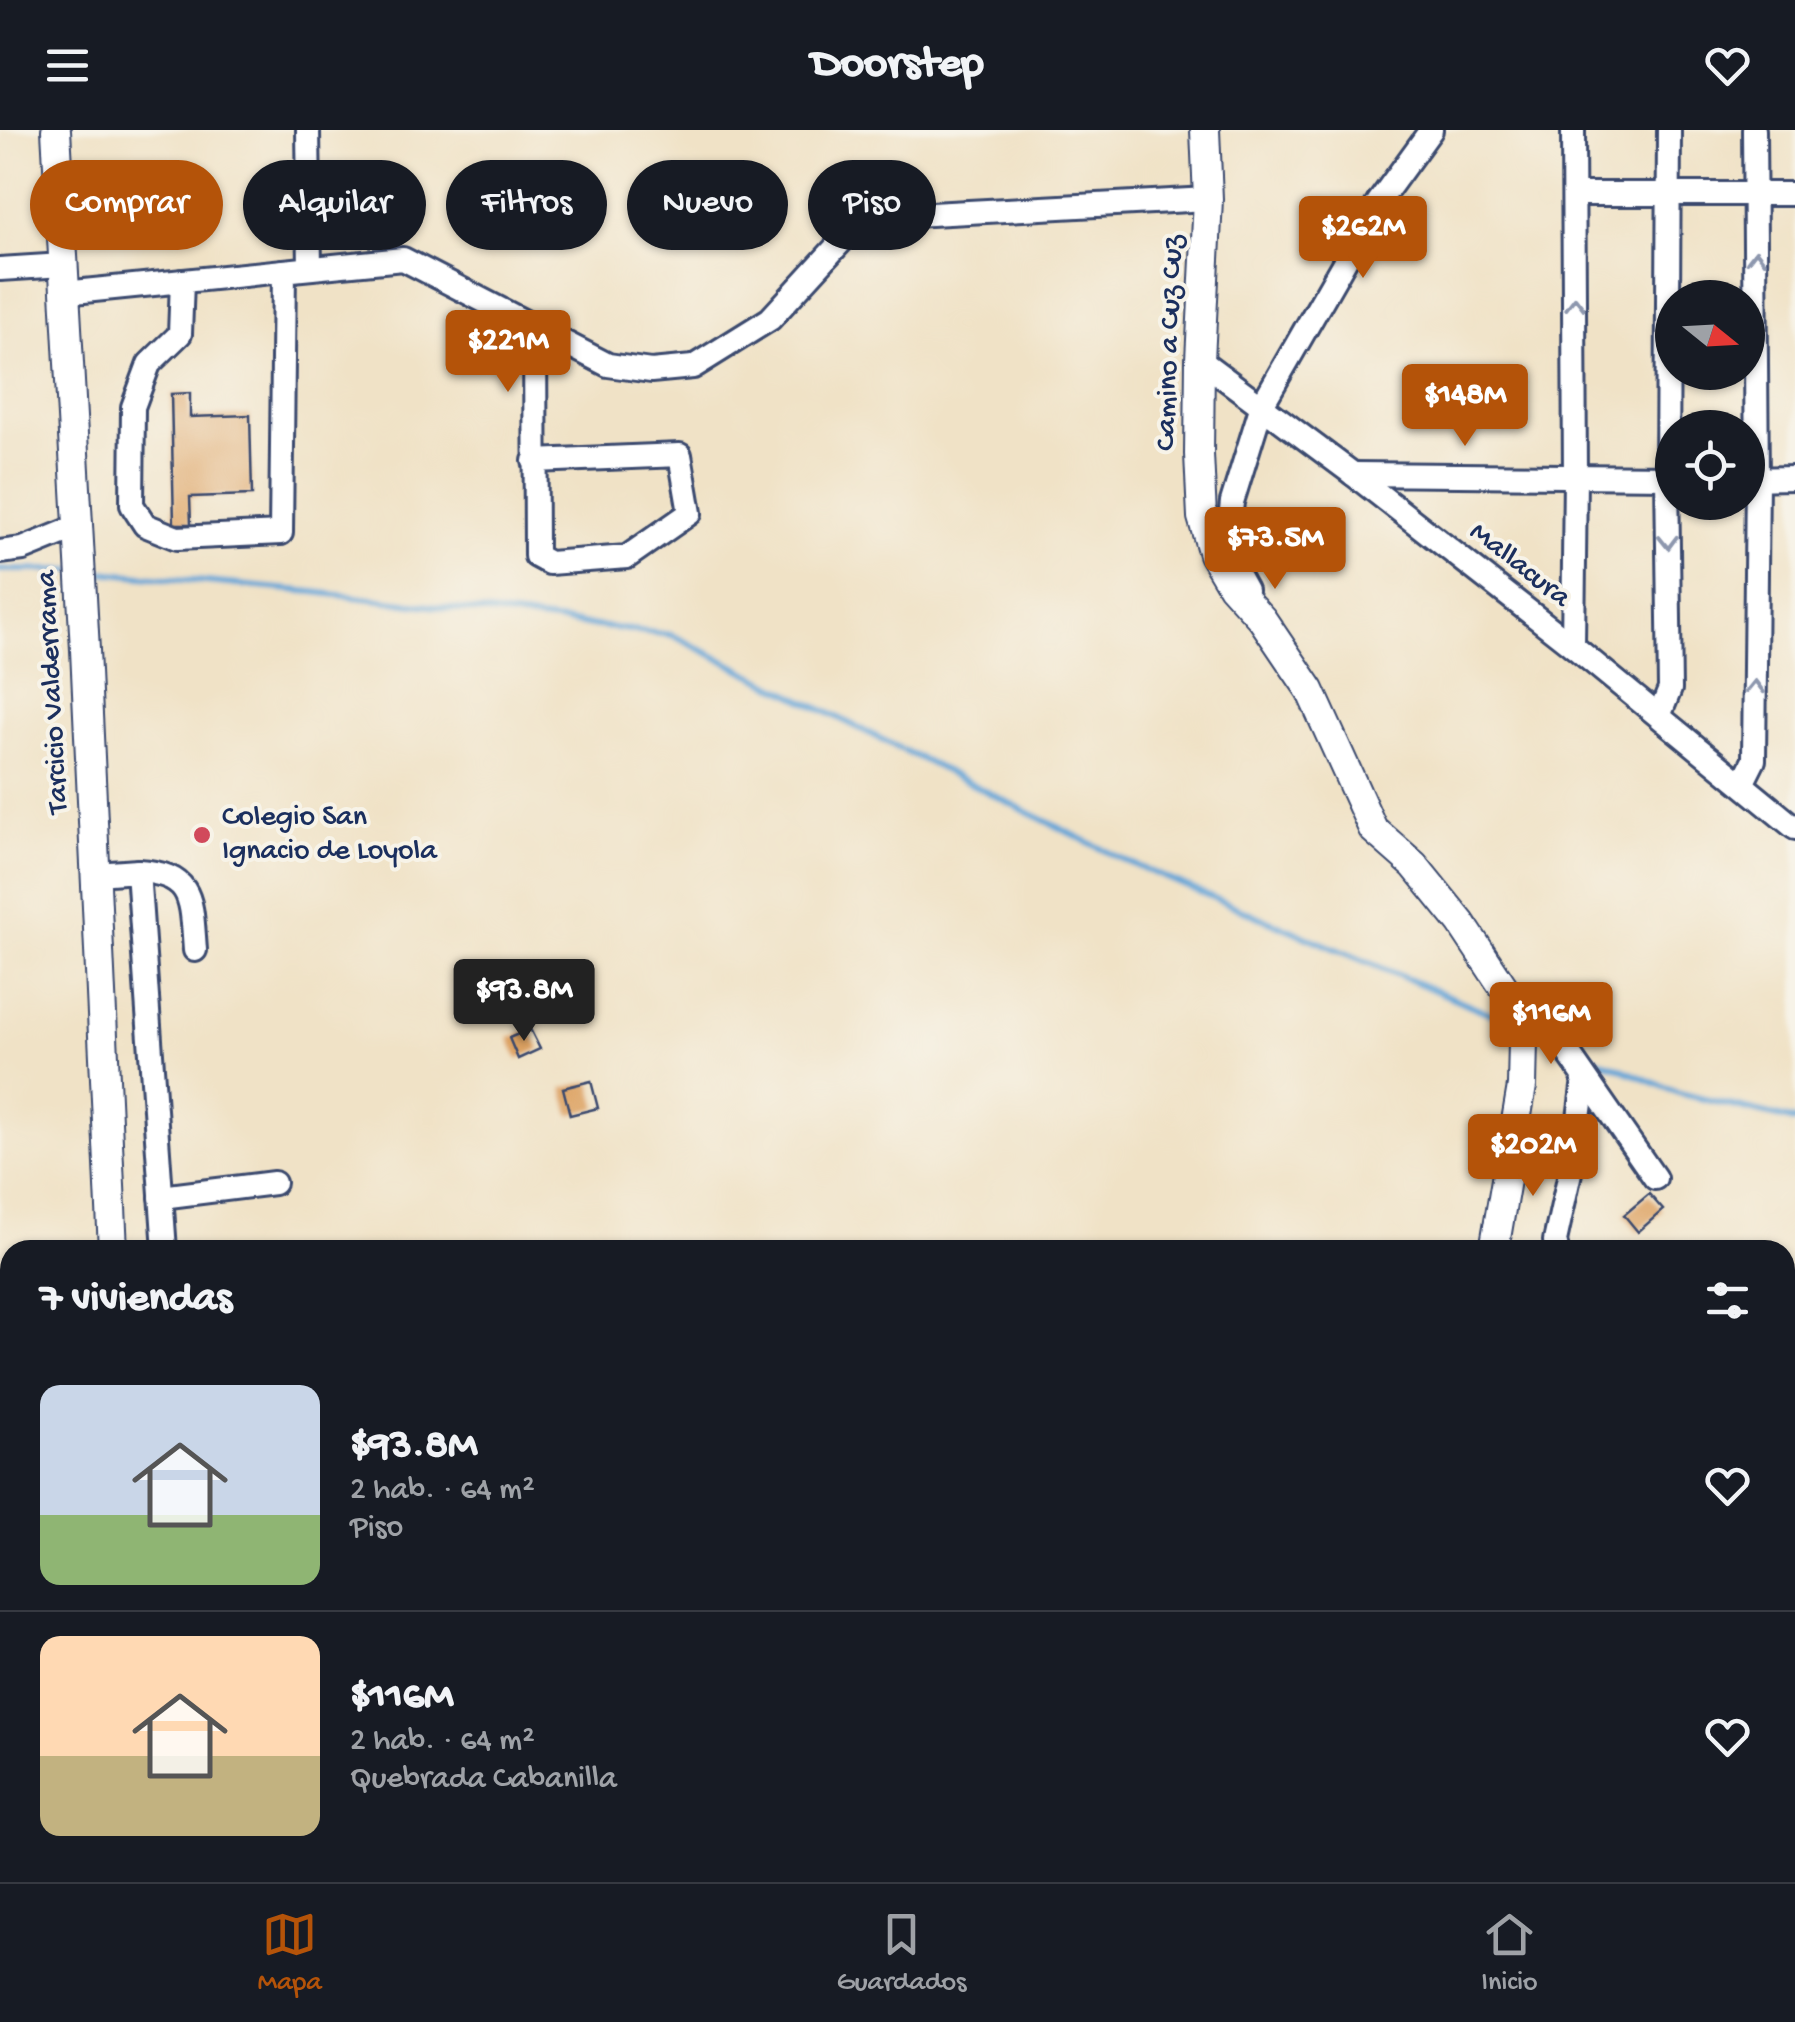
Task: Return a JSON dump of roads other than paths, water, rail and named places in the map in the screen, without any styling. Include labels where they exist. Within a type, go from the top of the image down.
[{"type":"main road","name":"Tarcicio Valderrama","points":[[56,130],[113,1240]]},
{"type":"main road","name":"Camino a Cuz Cuz","points":[[1204,130],[1208,199],[1198,454],[1202,517],[1213,554],[1232,586],[1262,620],[1310,690],[1373,829],[1414,865],[1462,923],[1512,1000]]},
{"type":"main road","points":[[1496,1240],[1522,1086],[1523,1041],[1512,1000]]},
{"type":"street","points":[[308,130],[310,268]]},
{"type":"street","points":[[1262,620],[1235,570],[1229,531],[1232,502],[1262,406],[1378,203],[1431,130]]},
{"type":"street","points":[[1572,130],[1576,476],[1572,646]]},
{"type":"street","points":[[1669,130],[1670,410]]},
{"type":"street","points":[[1753,410],[1754,130]]},
{"type":"street","points":[[1574,194],[1795,194]]},
{"type":"street","points":[[0,269],[63,279],[182,281],[403,259],[608,365],[651,372],[693,367],[770,319],[848,234],[912,215],[1208,199]]},
{"type":"street","points":[[182,281],[180,334],[149,364],[132,408],[132,505],[144,525],[177,538],[281,533],[284,271]]},
{"type":"street","points":[[534,461],[680,454],[690,513],[627,557],[549,563],[536,556],[534,461],[535,329]]},
{"type":"street","name":"Mallacura","points":[[1200,360],[1572,646],[1795,828]]},
{"type":"street","points":[[1353,474],[1655,477]]},
{"type":"street","points":[[1765,479],[1795,478]]},
{"type":"street","points":[[1659,716],[1670,689],[1670,520]]},
{"type":"street","points":[[1742,782],[1754,760],[1752,520]]},
{"type":"street","points":[[0,552],[78,538]]},
{"type":"street","points":[[138,871],[164,1240]]},
{"type":"street","points":[[96,874],[159,872],[179,881],[190,898],[195,950]]},
{"type":"street","points":[[1512,1000],[1544,1018],[1655,1178]]},
{"type":"street","points":[[1555,1240],[1576,1150],[1584,1079]]},
{"type":"street","points":[[161,1197],[274,1183]]},
{"type":"waterway","points":[[0,570],[73,570]]},
{"type":"waterway","points":[[90,571],[313,592],[672,635],[1130,863],[1501,1018]]},
{"type":"waterway","points":[[1578,1051],[1679,1093],[1795,1121]]},
{"type":"place","name":"Colegio San Ignacio de Loyola","points":[[202,835]]}]
